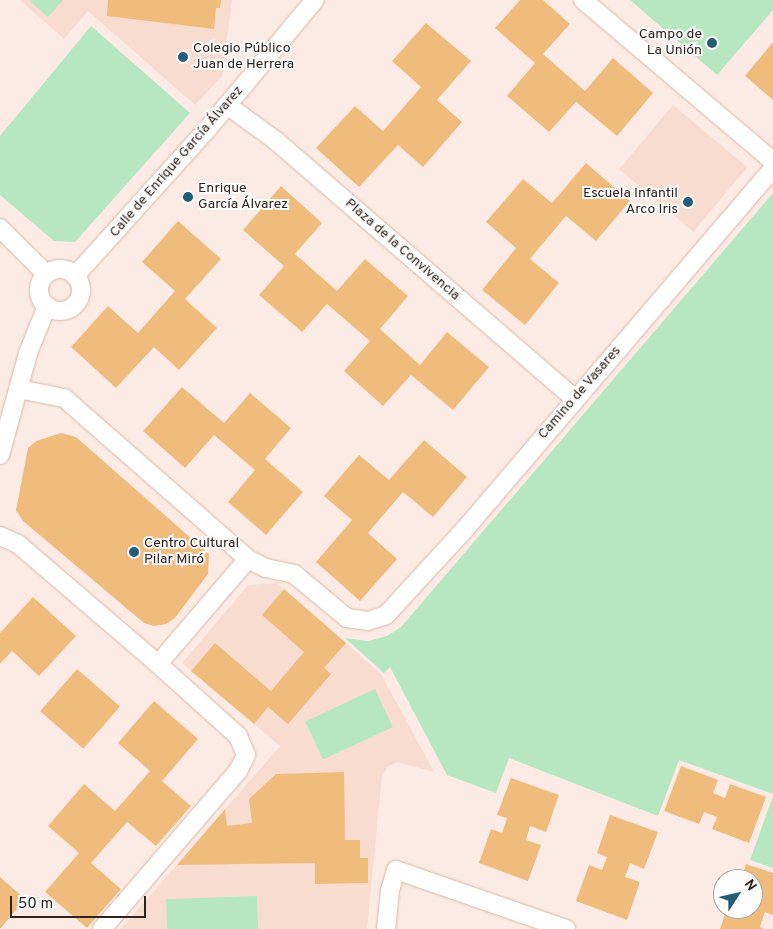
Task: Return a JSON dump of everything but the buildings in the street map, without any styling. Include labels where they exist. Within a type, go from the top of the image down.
[{"type":"street","name":"Calle de Enrique García Álvarez","points":[[75,276],[227,105],[314,0]]},
{"type":"street","points":[[583,0],[773,161]]},
{"type":"street","name":"Plaza de la Convivencia","points":[[227,105],[275,140],[575,399]]},
{"type":"street","name":"Camino de Vasares","points":[[248,559],[266,568],[294,574],[347,618],[368,621],[386,614],[575,399],[773,169]]},
{"type":"street","points":[[0,228],[46,274]]},
{"type":"street","points":[[64,269],[75,276],[80,288],[72,306],[60,310],[47,306],[39,290],[46,274],[64,269]]},
{"type":"street","points":[[0,456],[28,352],[47,306]]},
{"type":"street","points":[[18,390],[64,398],[248,559],[158,664]]},
{"type":"street","points":[[0,536],[18,544],[158,664],[238,736],[246,755],[238,771],[102,929]]},
{"type":"street","points":[[386,929],[390,890],[396,870],[566,929]]},
{"type":"shaded area","name":"Colegio Público Juan de Herrera","points":[[20,0],[232,0],[222,76],[195,105],[88,11],[64,39]]},
{"type":"shaded area","name":"Escuela Infantil Arco Iris","points":[[673,105],[747,167],[693,232],[619,169]]},
{"type":"shaded area","points":[[277,583],[381,674],[434,772],[398,762],[388,766],[382,776],[367,929],[121,929],[280,746],[182,663],[248,585]]},
{"type":"green space","points":[[29,0],[63,0],[48,17]]},
{"type":"green space","name":"Campo de La Unión","points":[[630,0],[773,0],[773,10],[717,75]]},
{"type":"green space","points":[[91,26],[190,113],[75,242],[54,241],[0,195],[0,136]]},
{"type":"green space","points":[[773,193],[773,794],[679,760],[658,816],[509,758],[496,793],[447,775],[390,667],[384,673],[345,638],[368,641],[387,636],[401,627]]},
{"type":"green space","points":[[375,689],[393,727],[323,760],[305,722]]},
{"type":"green space","points":[[773,796],[773,868],[750,860]]},
{"type":"green space","points":[[257,896],[258,929],[167,929],[166,899]]},
{"type":"place","name":"Campo de La Unión","points":[[712,43]]},
{"type":"place","name":"Colegio Público Juan de Herrera","points":[[183,57]]},
{"type":"place","name":"Enrique García Álvarez","points":[[188,197]]},
{"type":"place","name":"Escuela Infantil Arco Iris","points":[[688,202]]},
{"type":"place","name":"Centro Cultural Pilar Miró","points":[[134,552]]}]
